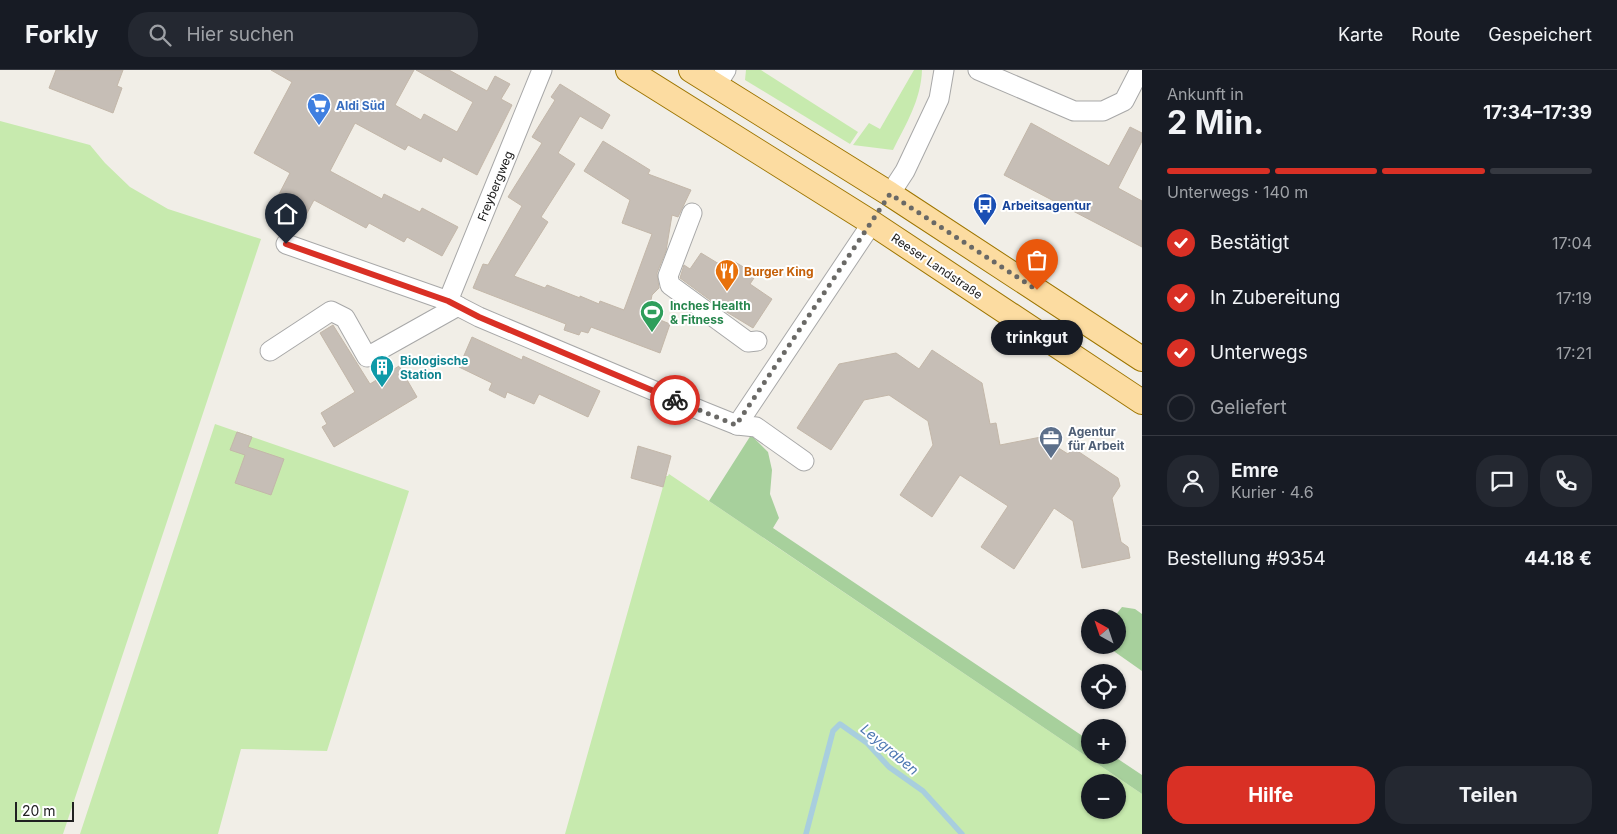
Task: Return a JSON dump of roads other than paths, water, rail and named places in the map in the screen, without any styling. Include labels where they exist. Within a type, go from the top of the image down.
[{"type":"main road","name":"Reeser Landstraße","points":[[628,70],[872,223],[1142,402]]},
{"type":"main road","points":[[691,70],[721,78],[890,194],[1142,359]]},
{"type":"main road","points":[[872,223],[890,194]]},
{"type":"street","name":"Freybergweg","points":[[453,304],[542,70]]},
{"type":"street","points":[[890,194],[905,171],[939,99],[944,70]]},
{"type":"street","points":[[978,70],[1074,111],[1103,112],[1124,101],[1140,70]]},
{"type":"street","points":[[692,213],[668,276],[670,285],[748,342],[757,341]]},
{"type":"street","points":[[736,425],[872,223]]},
{"type":"street","points":[[286,244],[453,304],[479,317],[736,425],[756,427],[804,461]]},
{"type":"street","points":[[270,351],[332,311],[345,318],[367,357],[453,304]]},
{"type":"waterway","name":"Leygraben","points":[[806,834],[833,731],[840,724],[867,743],[889,767],[923,791],[962,834]]},
{"type":"place","name":"Aldi Süd","points":[[319,126]]},
{"type":"place","name":"Arbeitsagentur","points":[[985,226]]},
{"type":"place","name":"trinkgut","points":[[1037,290]]},
{"type":"place","name":"Burger King","points":[[727,292]]},
{"type":"place","name":"Inches Health & Fitness","points":[[652,333]]},
{"type":"place","name":"Biologische Station","points":[[382,388]]},
{"type":"place","name":"Agentur für Arbeit","points":[[1051,459]]}]
